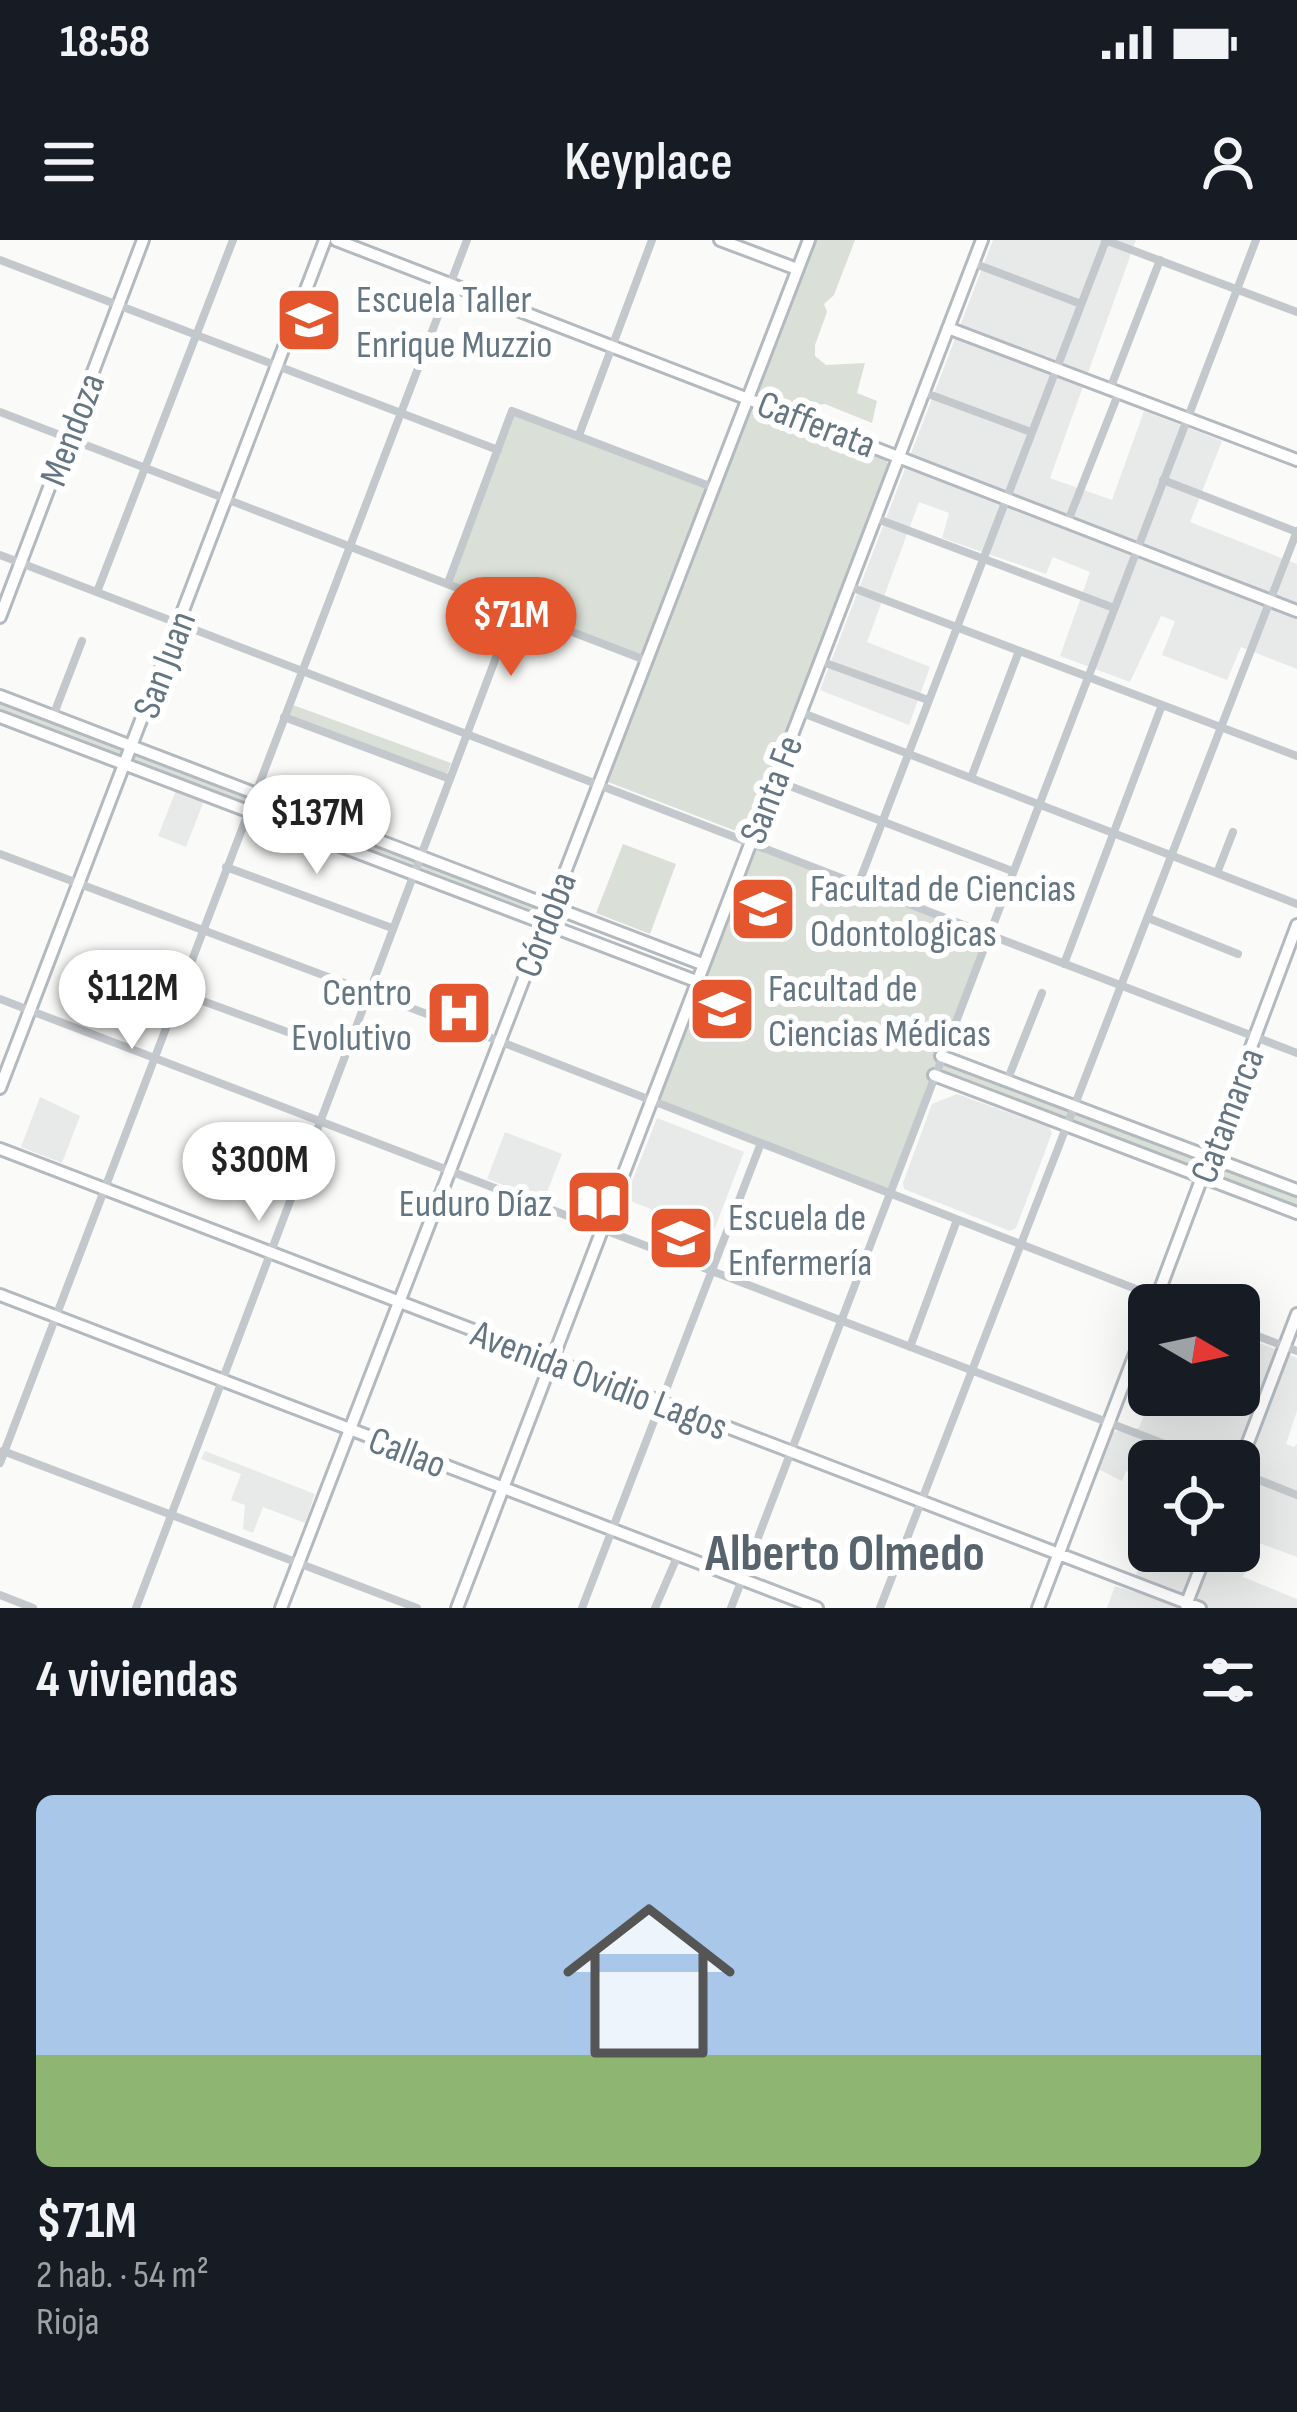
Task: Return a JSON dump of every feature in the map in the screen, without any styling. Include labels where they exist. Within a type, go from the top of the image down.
[{"type":"main road","name":"Mendoza","points":[[0,617],[143,240]]},
{"type":"main road","name":"San Juan","points":[[0,1088],[325,240]]},
{"type":"main road","name":"Cafferata","points":[[336,240],[1297,610]]},
{"type":"main road","points":[[720,240],[797,269]]},
{"type":"main road","name":"Córdoba","points":[[281,1608],[808,240]]},
{"type":"main road","name":"Santa Fe","points":[[457,1608],[982,240]]},
{"type":"main road","points":[[948,328],[1297,460]]},
{"type":"main road","points":[[0,696],[702,964]]},
{"type":"main road","points":[[0,717],[696,981]]},
{"type":"main road","name":"Catamarca","points":[[1161,1284],[1297,925]]},
{"type":"main road","points":[[941,1055],[1297,1190]]},
{"type":"main road","points":[[934,1076],[1297,1213]]},
{"type":"main road","name":"Avenida Ovidio Lagos","points":[[0,1149],[1200,1608]]},
{"type":"main road","name":"Callao","points":[[0,1295],[817,1608]]},
{"type":"main road","points":[[1251,1440],[1291,1348],[1297,1314]]},
{"type":"main road","points":[[1038,1608],[1128,1373]]},
{"type":"main road","points":[[1186,1605],[1199,1572]]},
{"type":"street","points":[[98,592],[233,240]]},
{"type":"street","points":[[0,1463],[466,240]]},
{"type":"street","points":[[579,436],[652,240]]},
{"type":"street","points":[[858,885],[1106,240],[1297,312]]},
{"type":"street","points":[[730,1608],[1256,240]]},
{"type":"street","points":[[0,260],[498,450]]},
{"type":"street","points":[[1068,521],[1160,260]]},
{"type":"street","points":[[973,263],[1081,304]]},
{"type":"street","points":[[923,392],[1031,432]]},
{"type":"street","points":[[448,583],[512,411],[712,488]]},
{"type":"street","points":[[0,412],[645,660]]},
{"type":"street","points":[[880,1608],[1297,532],[1163,480]]},
{"type":"street","points":[[874,518],[1114,608]]},
{"type":"street","points":[[0,555],[1297,1053]]},
{"type":"street","points":[[848,586],[1297,756]]},
{"type":"street","points":[[136,1608],[514,610]]},
{"type":"street","points":[[53,716],[82,641]]},
{"type":"street","points":[[971,778],[1019,651]]},
{"type":"street","points":[[820,661],[928,700]]},
{"type":"street","points":[[1064,964],[1162,705]]},
{"type":"street","points":[[800,712],[1297,904]]},
{"type":"street","points":[[284,717],[449,779]]},
{"type":"street","points":[[773,780],[1012,871]]},
{"type":"street","points":[[1217,873],[1233,832]]},
{"type":"street","points":[[0,854],[499,1041],[1128,1290]]},
{"type":"street","points":[[226,867],[392,928]]},
{"type":"street","points":[[1148,918],[1238,954]]},
{"type":"street","points":[[178,992],[345,1053]]},
{"type":"street","points":[[1007,1081],[1042,993]]},
{"type":"street","points":[[0,999],[1154,1440]]},
{"type":"street","points":[[582,1608],[761,1143]]},
{"type":"street","points":[[910,1347],[957,1220]]},
{"type":"street","points":[[1260,1337],[1291,1348]]},
{"type":"street","points":[[2,1450],[417,1608]]},
{"type":"street","points":[[1260,1478],[1297,1495]]},
{"type":"street","points":[[655,1608],[678,1555]]},
{"type":"street","points":[[0,1595],[33,1608]]},
{"type":"shaded area","points":[[815,240],[855,240],[834,295],[824,304],[827,312],[815,356],[826,365],[865,363],[857,393],[877,401],[872,423],[825,404],[796,408],[756,392]]},
{"type":"shaded area","points":[[993,240],[1136,240],[1050,478],[1112,500],[1144,411],[1222,441],[1190,522],[1297,564],[1297,669],[1241,647],[1227,680],[1162,655],[1175,621],[1161,616],[1130,682],[1060,656],[1090,572],[1053,557],[1046,574],[942,538],[949,513],[919,502],[867,642],[930,667],[909,725],[820,690]]},
{"type":"shaded area","points":[[755,406],[830,433],[847,446],[884,456],[889,466],[750,830],[741,833],[608,782]]},
{"type":"shaded area","points":[[512,411],[712,487],[645,660],[448,583]]},
{"type":"shaded area","points":[[0,696],[550,907],[544,923],[0,717]]},
{"type":"shaded area","points":[[293,705],[451,763],[447,774],[289,716]]},
{"type":"shaded area","points":[[176,790],[204,801],[186,847],[158,836]]},
{"type":"shaded area","points":[[749,843],[987,934],[942,1055],[1297,1190],[1297,1213],[934,1076],[889,1193],[649,1100]]},
{"type":"shaded area","points":[[623,844],[676,864],[650,934],[596,913]]},
{"type":"shaded area","points":[[957,1094],[1049,1127],[1052,1133],[1016,1228],[1010,1231],[904,1189],[932,1104]]},
{"type":"shaded area","points":[[40,1097],[80,1116],[62,1163],[21,1147]]},
{"type":"shaded area","points":[[657,1118],[744,1152],[713,1233],[625,1199]]},
{"type":"shaded area","points":[[505,1132],[562,1154],[544,1200],[487,1179]]},
{"type":"shaded area","points":[[1260,1343],[1297,1358],[1297,1411],[1286,1444],[1297,1444],[1297,1557],[1260,1543],[1260,1440],[1128,1440],[1128,1472],[1122,1481],[1098,1469],[1111,1432],[1139,1428],[1144,1416],[1260,1416]]},
{"type":"shaded area","points":[[205,1451],[315,1494],[305,1523],[263,1507],[253,1533],[243,1529],[245,1505],[231,1500],[241,1474],[201,1459]]},
{"type":"shaded area","points":[[1137,1572],[1245,1572],[1243,1577],[1297,1599],[1297,1608],[1107,1608],[1115,1586],[1142,1594],[1130,1589]]},
{"type":"place","name":"Escuela Taller Enrique Muzzio","points":[[309,320]]},
{"type":"place","name":"Facultad de Ciencias Odontologicas","points":[[763,909]]},
{"type":"place","name":"Facultad de Ciencias Médicas","points":[[722,1009]]},
{"type":"place","name":"Centro Evolutivo","points":[[459,1013]]},
{"type":"place","name":"Euduro Díaz","points":[[599,1202]]},
{"type":"place","name":"Escuela de Enfermería","points":[[681,1238]]},
{"type":"district","name":"Alberto Olmedo","points":[[845,1552]]}]
